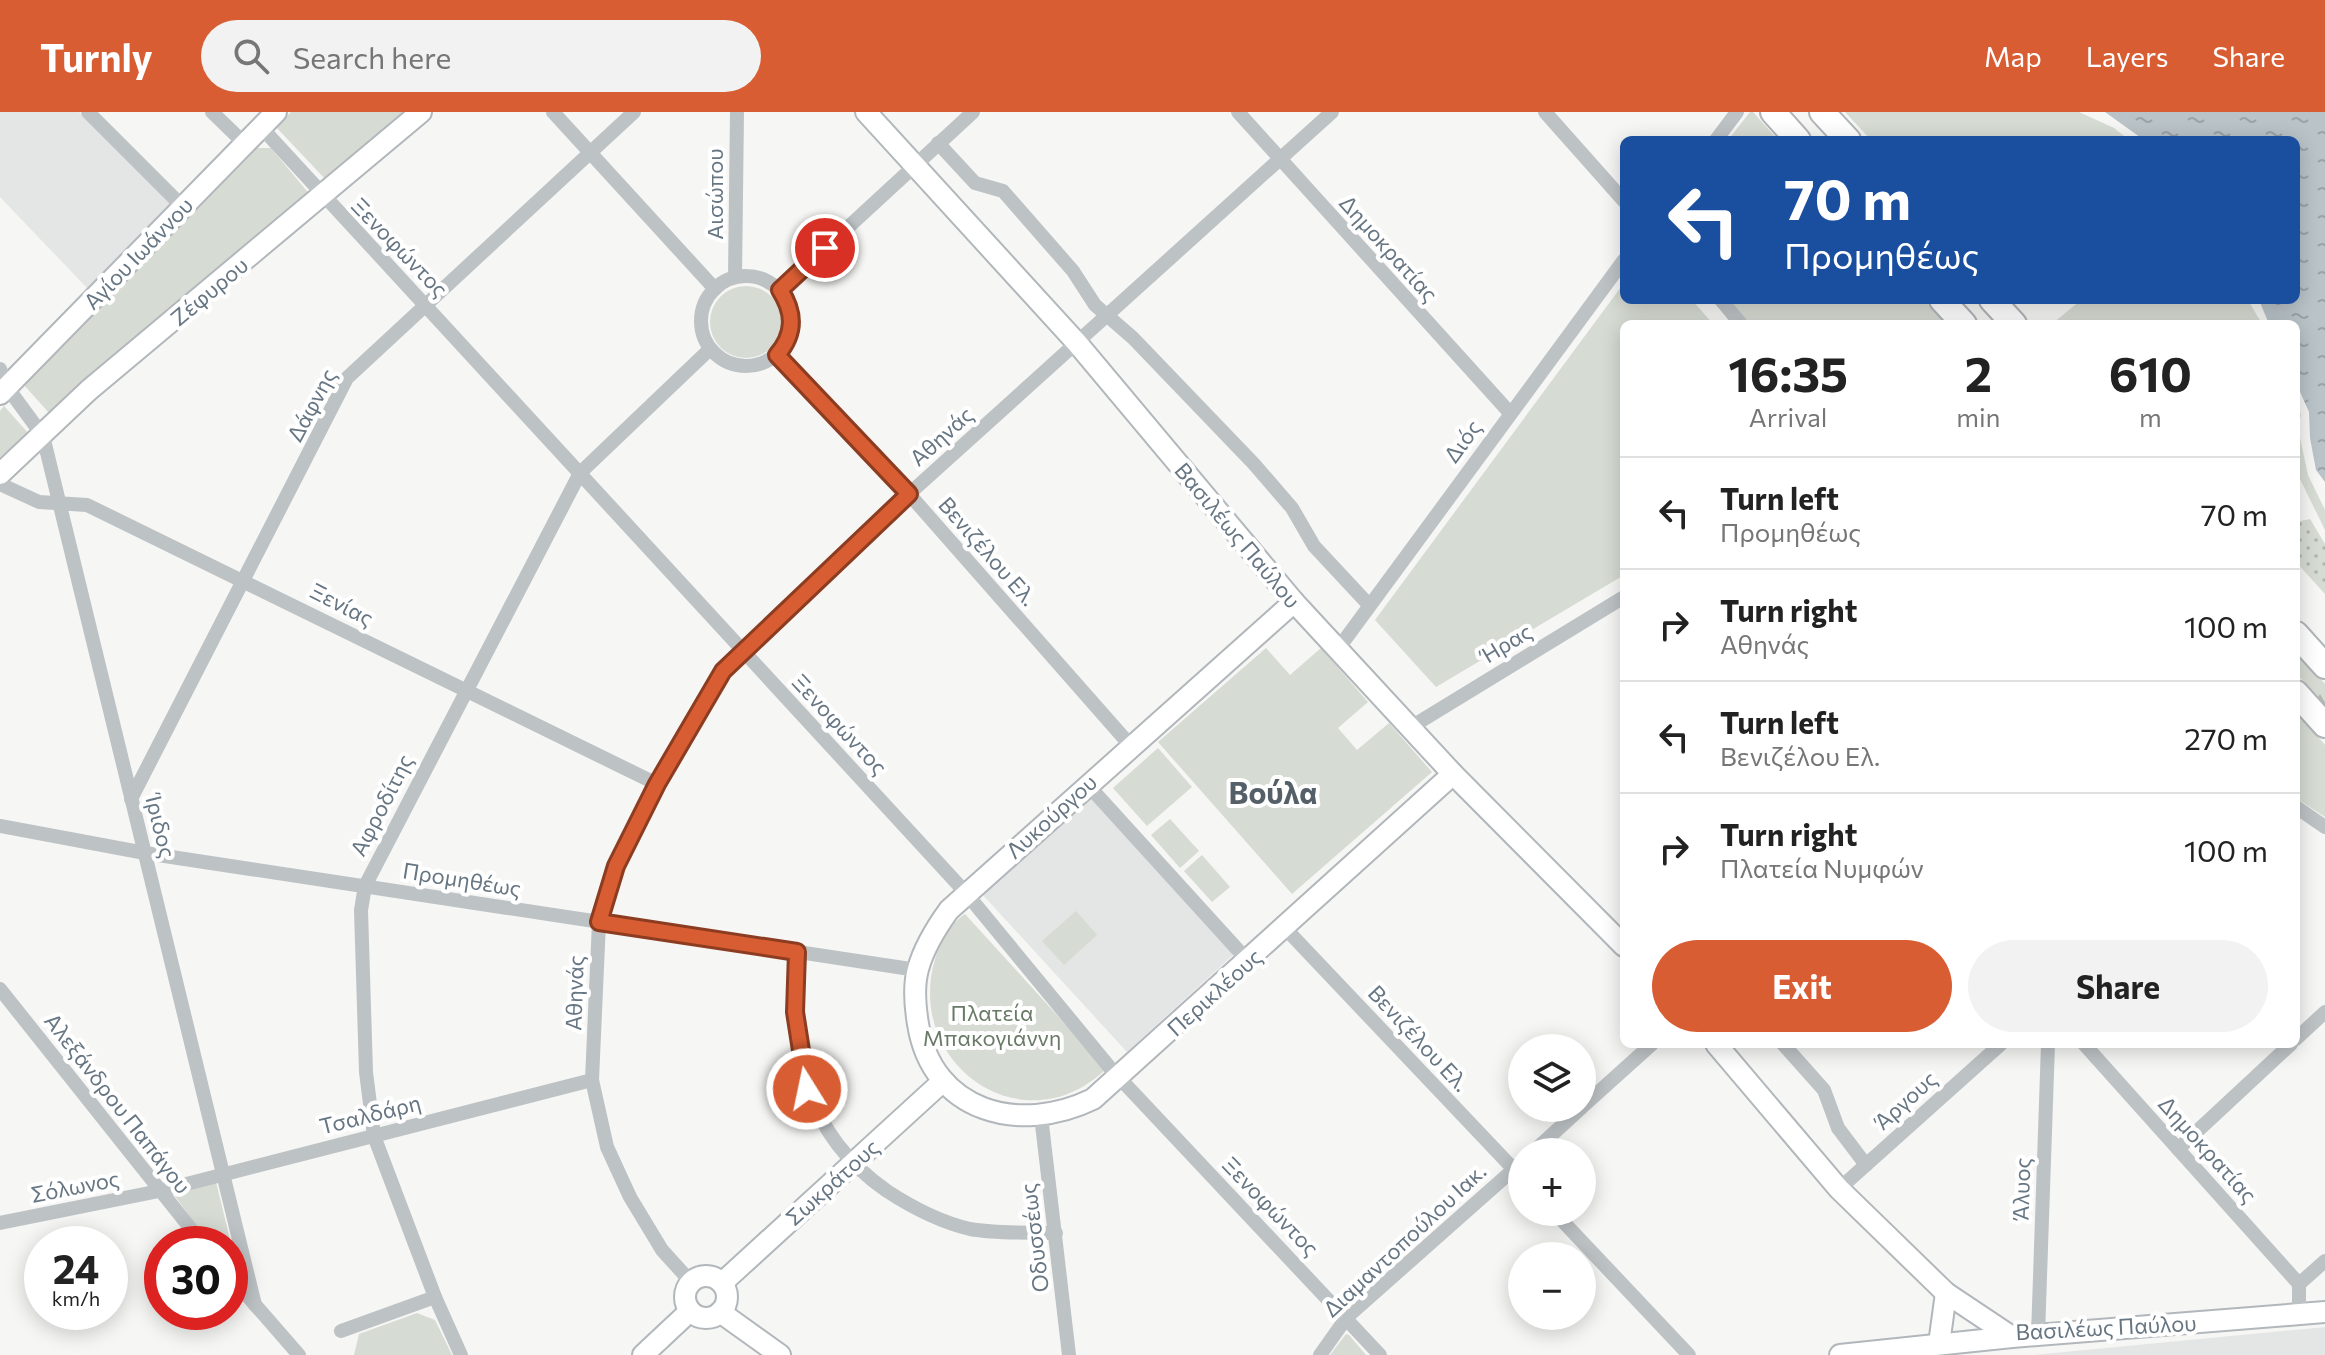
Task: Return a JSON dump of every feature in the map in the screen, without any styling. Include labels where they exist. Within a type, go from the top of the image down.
[{"type":"highway","points":[[1773,112],[1794,136]]},
{"type":"highway","points":[[1822,112],[1844,136]]},
{"type":"highway","points":[[1946,304],[1960,320]]},
{"type":"highway","points":[[2300,638],[2325,666]]},
{"type":"highway","points":[[2300,697],[2325,725]]},
{"type":"street","points":[[88,112],[183,207]]},
{"type":"street","points":[[212,112],[245,144]]},
{"type":"street","name":"Αγίου Ιωάννου","points":[[2,383],[276,112]]},
{"type":"street","name":"Ζέφυρου","points":[[0,474],[89,390],[421,112]]},
{"type":"street","points":[[553,112],[715,289]]},
{"type":"street","name":"Δάφνης","points":[[131,799],[347,378],[425,302],[634,112]]},
{"type":"street","name":"Αισώπου","points":[[735,277],[737,112]]},
{"type":"street","name":"Βασιλέως Παύλου","points":[[866,112],[1077,343],[1294,602],[1453,774],[1620,942]]},
{"type":"street","points":[[780,290],[973,112]]},
{"type":"street","name":"Δημοκρατίας","points":[[1238,112],[1279,161],[1510,413]]},
{"type":"street","name":"Αθηνάς","points":[[691,1282],[662,1250],[630,1197],[607,1147],[592,1080],[599,922],[616,866],[657,784],[723,671],[742,650],[909,494],[1332,112]]},
{"type":"street","points":[[1545,112],[1620,196]]},
{"type":"street","points":[[1719,136],[1737,112]]},
{"type":"street","name":"Ξενοφώντος","points":[[261,127],[322,198],[425,302],[966,893],[1120,1078],[1380,1355]]},
{"type":"street","points":[[938,143],[975,183],[1003,191],[1073,271],[1106,316],[1133,338],[1254,464],[1292,508],[1314,546],[1369,605]]},
{"type":"street","name":"Διός","points":[[1338,649],[1620,265]]},
{"type":"street","points":[[735,277],[759,278],[780,290],[792,315],[791,328],[777,355],[765,363],[737,366],[710,349],[703,334],[701,318],[705,302],[715,289],[735,277]]},
{"type":"street","points":[[1724,304],[1738,320]]},
{"type":"street","name":"Αφροδίτης","points":[[461,1355],[435,1297],[374,1136],[366,1072],[361,910],[365,886],[580,473],[710,349]]},
{"type":"street","name":"Βενιζέλου Ελ.","points":[[777,355],[909,494],[1130,745]]},
{"type":"street","name":"Ίριδος","points":[[2,383],[43,436],[255,1305]]},
{"type":"street","name":"Ξενίας","points":[[0,484],[39,502],[87,505],[246,580],[464,691],[657,784]]},
{"type":"street","name":"Ήρας","points":[[1411,727],[1620,599]]},
{"type":"street","name":"Λυκούργου","points":[[942,1082],[933,1070],[919,1031],[915,1004],[917,970],[937,927],[966,893],[1294,602]]},
{"type":"street","name":"Περικλέους","points":[[942,1082],[962,1097],[995,1112],[1041,1116],[1084,1103],[1120,1078],[1453,774]]},
{"type":"street","points":[[1087,784],[1248,961]]},
{"type":"street","points":[[2300,810],[2325,827]]},
{"type":"street","name":"Προμηθέως","points":[[0,826],[145,853],[917,970]]},
{"type":"street","name":"Βενιζέλου Ελ.","points":[[1285,928],[1508,1159]]},
{"type":"street","points":[[797,952],[795,1012],[807,1089],[821,1124],[852,1163],[883,1188],[930,1216],[972,1229],[1056,1233]]},
{"type":"street","name":"Αλεξάνδρου Παπάγου","points":[[0,989],[188,1226]]},
{"type":"street","points":[[2300,1035],[2325,1012]]},
{"type":"street","points":[[1596,1095],[1648,1048]]},
{"type":"street","name":"Βασιλέως Παύλου","points":[[1719,1048],[1839,1189],[1946,1293],[2012,1337],[2325,1312]]},
{"type":"street","points":[[1787,1048],[1824,1090],[1838,1128],[1866,1165]]},
{"type":"street","name":"Άργους","points":[[1839,1189],[1997,1048]]},
{"type":"street","name":"Άλυος","points":[[2038,1335],[2048,1048]]},
{"type":"street","name":"Δημοκρατίας","points":[[2088,1048],[2299,1284]]},
{"type":"street","points":[[2178,1149],[2287,1048]]},
{"type":"street","name":"Τσαλδάρη","points":[[159,1191],[592,1080]]},
{"type":"street","name":"Σωκράτους","points":[[722,1283],[942,1082]]},
{"type":"street","name":"Οδυσσέως","points":[[1041,1116],[1069,1355]]},
{"type":"street","points":[[1549,1138],[1566,1122]]},
{"type":"street","name":"Διαμαντοπούλου Ιακ.","points":[[1320,1355],[1347,1317],[1508,1179]]},
{"type":"street","name":"Σόλωνος","points":[[0,1223],[159,1191]]},
{"type":"street","points":[[1567,1226],[1689,1355]]},
{"type":"street","points":[[2299,1314],[2299,1284],[2325,1261]]},
{"type":"street","points":[[706,1275],[722,1283],[727,1301],[720,1312],[702,1317],[690,1311],[685,1297],[691,1282],[706,1275]]},
{"type":"street","points":[[1939,1344],[1946,1293]]},
{"type":"street","points":[[248,1297],[299,1355]]},
{"type":"street","points":[[341,1331],[435,1297]]},
{"type":"street","points":[[643,1355],[690,1311]]},
{"type":"street","points":[[720,1312],[744,1333],[780,1355]]},
{"type":"street","points":[[1840,1355],[2012,1337]]},
{"type":"shaded area","points":[[0,112],[79,112],[174,207],[90,291],[0,197]]},
{"type":"shaded area","points":[[1089,796],[1234,954],[1127,1052],[981,893]]},
{"type":"shaded area","points":[[2325,1327],[2325,1355],[2033,1355]]},
{"type":"green space","points":[[291,112],[408,112],[328,182],[276,127]]},
{"type":"green space","points":[[1753,112],[1774,136],[1731,136]]},
{"type":"green space","points":[[1845,112],[2079,112],[2124,136],[1867,136]]},
{"type":"green space","points":[[256,148],[271,148],[311,196],[50,414],[23,384]]},
{"type":"green space","points":[[746,286],[766,292],[776,302],[782,322],[776,342],[766,352],[746,358],[726,352],[716,342],[710,322],[716,302],[726,292]]},
{"type":"green space","points":[[1620,288],[1620,304],[1696,304],[1710,320],[1620,320],[1620,577],[1436,687],[1375,620]]},
{"type":"green space","points":[[1728,304],[1928,304],[1942,320],[1742,320]]},
{"type":"green space","points":[[2076,304],[2250,304],[2260,320],[2057,320]]},
{"type":"green space","points":[[4,406],[29,434],[0,457],[0,411]]},
{"type":"green space","points":[[2300,437],[2308,475],[2325,510],[2325,530],[2300,479]]},
{"type":"green space","points":[[2310,519],[2325,544],[2325,594],[2300,566],[2300,521]]},
{"type":"green space","points":[[1266,648],[1290,675],[1321,648],[1368,702],[1338,728],[1357,750],[1389,723],[1432,772],[1292,894],[1158,742]]},
{"type":"green space","points":[[2300,656],[2325,684],[2325,705],[2300,677]]},
{"type":"green space","points":[[2300,717],[2325,745],[2325,817],[2300,801]]},
{"type":"green space","points":[[1158,748],[1192,787],[1147,826],[1113,788]]},
{"type":"green space","points":[[1170,819],[1199,851],[1180,868],[1151,835]]},
{"type":"green space","points":[[1202,855],[1230,887],[1212,902],[1184,871]]},
{"type":"green space","points":[[1076,911],[1097,935],[1064,965],[1042,941]]},
{"type":"green space","name":"Πλατεία Μπακογιάννη","points":[[965,914],[1106,1069],[1074,1091],[1040,1100],[1008,1097],[978,1083],[954,1061],[937,1032],[930,997],[935,959],[940,946],[950,928]]},
{"type":"green space","points":[[216,1182],[227,1226],[197,1226],[172,1192]]},
{"type":"green space","points":[[417,1313],[435,1320],[452,1355],[354,1355],[359,1334]]},
{"type":"green space","points":[[1346,1334],[1349,1335],[1366,1355],[1330,1355]]},
{"type":"water","points":[[2105,112],[2325,112],[2325,482],[2316,470],[2309,412],[2300,392],[2300,320],[2267,320],[2261,304],[2300,304],[2300,136],[2138,136]]},
{"type":"district","name":"Βούλα","points":[[1273,791]]},
{"type":"route","points":[[807,1089],[795,1012],[797,952],[599,922],[616,866],[657,784],[723,671],[735,656],[909,494],[777,355],[787,341],[792,315],[780,290],[825,248]]}]
